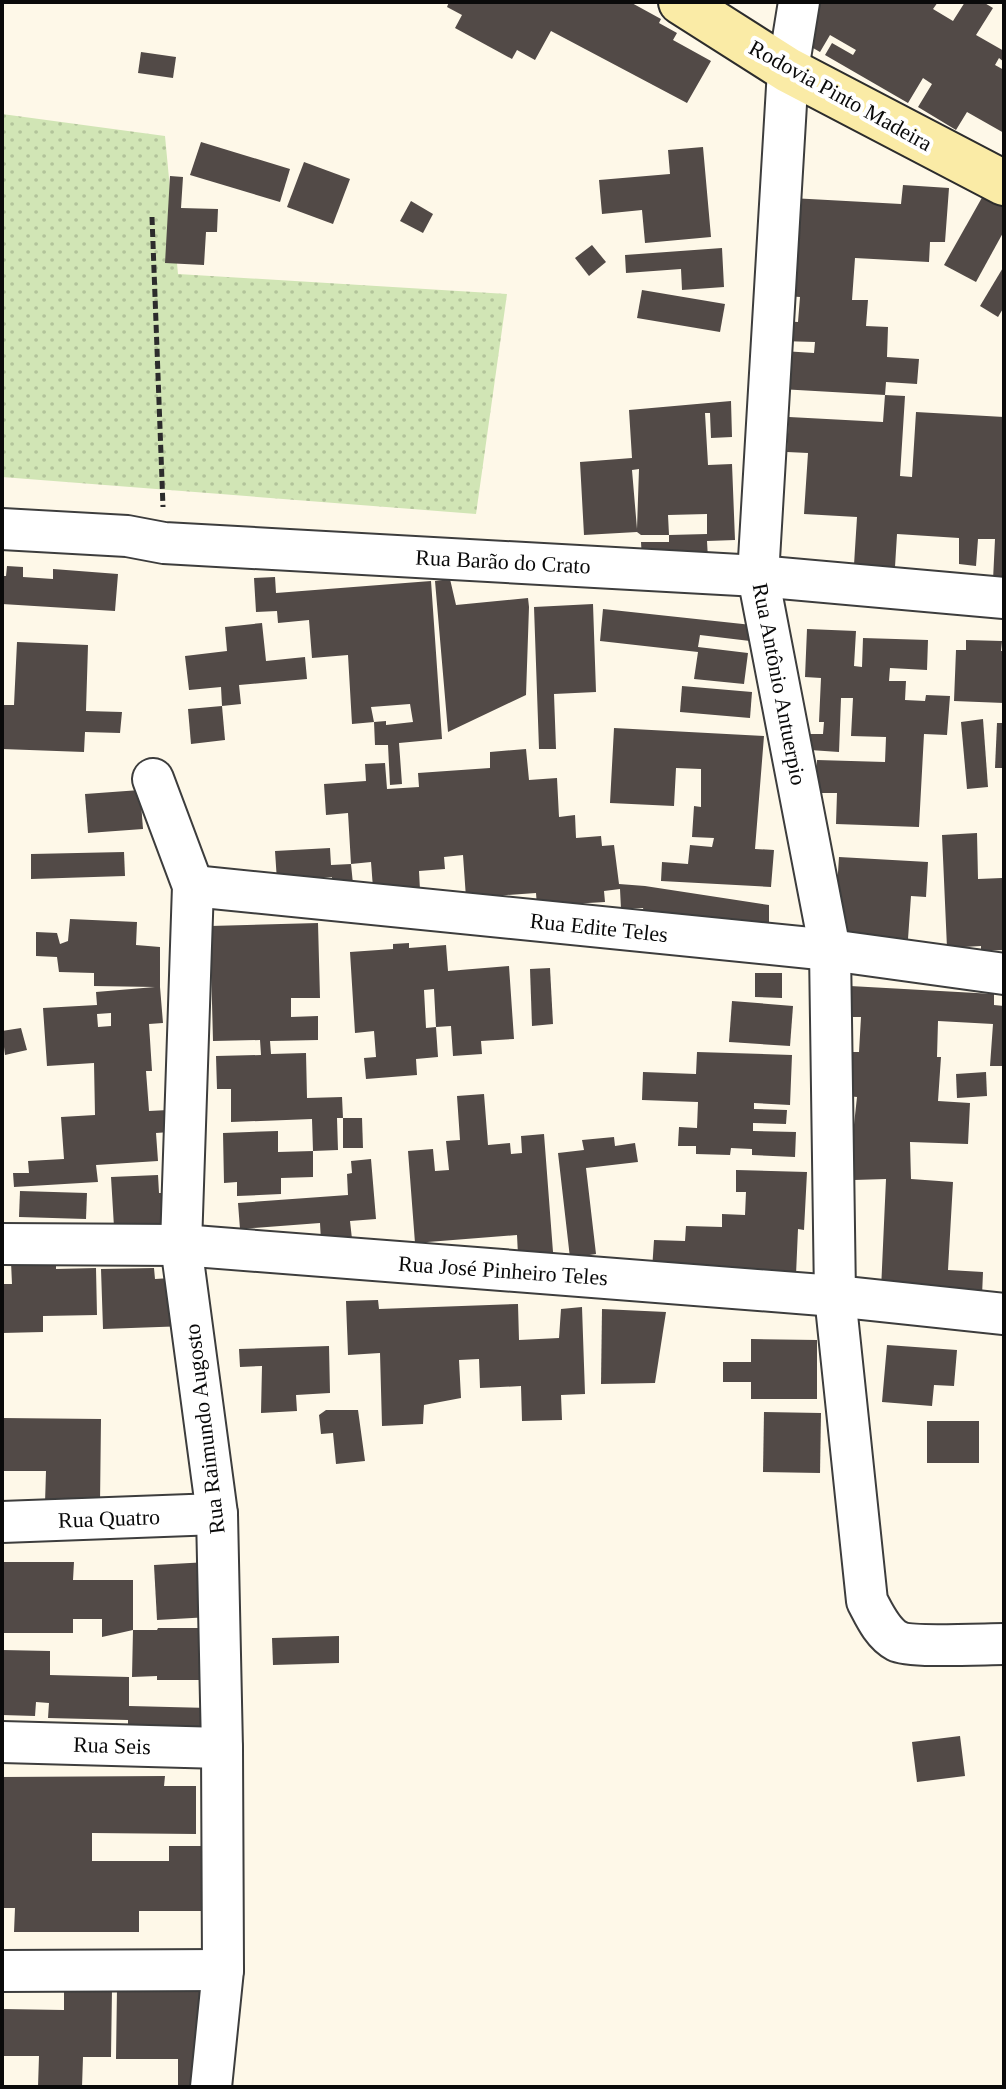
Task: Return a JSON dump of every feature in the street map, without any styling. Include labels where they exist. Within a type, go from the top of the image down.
[{"type":"main road","name":"Rodovia Pinto Madeira","points":[[681,2],[788,70],[1004,183]]},
{"type":"street","name":"Rua Antônio Antuerpio","points":[[799,2],[788,70],[758,576],[830,950],[835,1296],[867,1601],[878,1623],[897,1642],[922,1645],[1004,1644]]},
{"type":"street","name":"Rua Barão do Crato","points":[[2,529],[127,536],[164,543],[758,576],[1004,598]]},
{"type":"street","name":"Rua Raimundo Augosto","points":[[153,779],[193,886],[181,1245],[217,1514],[223,1970],[211,2087]]},
{"type":"street","name":"Rua Edite Teles","points":[[193,886],[830,950],[1004,974]]},
{"type":"street","name":"Rua José Pinheiro Teles","points":[[2,1244],[181,1245],[835,1296],[1004,1314]]},
{"type":"street","name":"Rua Quatro","points":[[2,1522],[217,1514]]},
{"type":"street","name":"Rua Seis","points":[[2,1742],[222,1748]]},
{"type":"street","points":[[2,1971],[223,1970]]},
{"type":"path","points":[[152,217],[164,543]]},
{"type":"green space","points":[[2,114],[165,136],[178,274],[507,294],[476,514],[2,477]]},
{"type":"building","points":[[449,2],[630,2],[661,19],[659,23],[677,33],[673,40],[711,61],[687,103],[551,31],[535,60],[517,50],[512,59],[455,28],[462,15],[447,7]]},
{"type":"building","points":[[774,2],[938,2],[933,9],[953,21],[965,2],[983,2],[993,8],[976,35],[1004,51],[1004,62],[999,58],[995,65],[1004,70],[1004,133],[967,112],[956,130],[918,107],[932,84],[923,78],[908,103],[825,55],[832,43],[853,55],[856,50],[830,35],[820,52],[794,37],[804,19]]},
{"type":"building","points":[[141,52],[176,57],[173,78],[138,73]]},
{"type":"building","points":[[201,142],[290,169],[280,202],[190,175]]},
{"type":"building","points":[[703,147],[711,237],[645,243],[642,210],[602,214],[599,180],[670,174],[668,150]]},
{"type":"building","points":[[304,162],[350,179],[333,224],[287,207]]},
{"type":"building","points":[[170,176],[183,177],[181,208],[218,209],[217,232],[206,232],[204,265],[165,263]]},
{"type":"building","points":[[903,185],[949,188],[945,242],[930,242],[929,262],[855,258],[852,300],[868,300],[866,326],[888,327],[887,357],[919,359],[917,384],[886,382],[885,395],[780,389],[783,351],[814,353],[815,342],[781,341],[782,321],[798,322],[800,297],[785,296],[791,198],[901,204]]},
{"type":"building","points":[[984,194],[1004,205],[1004,231],[976,282],[944,265]]},
{"type":"building","points":[[411,201],[433,214],[423,233],[400,221]]},
{"type":"building","points":[[592,245],[606,262],[589,276],[575,258]]},
{"type":"building","points":[[722,248],[724,287],[682,290],[681,269],[626,273],[625,255]]},
{"type":"building","points":[[1004,266],[1004,307],[998,317],[980,306]]},
{"type":"building","points":[[642,290],[725,304],[720,332],[637,318]]},
{"type":"building","points":[[885,395],[905,396],[900,476],[912,477],[916,412],[1004,417],[1004,580],[993,580],[995,539],[978,539],[976,566],[959,564],[959,538],[897,534],[895,567],[854,565],[857,517],[804,514],[808,453],[787,452],[789,417],[883,422]]},
{"type":"building","points":[[731,401],[732,437],[711,438],[710,413],[705,413],[708,465],[732,464],[735,540],[707,541],[708,559],[642,560],[641,542],[669,542],[669,535],[641,535],[637,532],[584,535],[580,462],[632,458],[629,410]],"holes":[[[639,469],[637,529],[632,470]],[[707,514],[707,534],[669,535],[668,515]]]},
{"type":"building","points":[[7,566],[23,567],[23,577],[53,579],[53,569],[118,574],[115,611],[2,604],[2,576],[6,576]]},
{"type":"building","points":[[275,577],[276,593],[431,581],[442,739],[399,743],[402,784],[390,785],[388,745],[375,745],[374,722],[352,724],[348,655],[312,658],[309,620],[278,623],[277,611],[256,612],[254,578]],"holes":[[[410,704],[413,722],[386,725],[386,721],[374,722],[371,707]]]},
{"type":"building","points":[[450,579],[456,605],[528,598],[529,607],[526,695],[448,732],[435,581]]},
{"type":"building","points":[[593,604],[596,692],[554,694],[556,749],[539,749],[534,607]]},
{"type":"building","points":[[603,609],[752,625],[750,641],[700,635],[698,647],[748,653],[744,684],[694,679],[698,652],[600,641]]},
{"type":"building","points":[[262,623],[266,661],[305,657],[307,679],[239,685],[241,704],[222,706],[221,687],[189,690],[185,656],[227,651],[225,627]]},
{"type":"building","points":[[807,629],[856,631],[854,666],[862,667],[863,638],[928,640],[927,670],[890,668],[889,681],[906,681],[905,700],[925,701],[926,695],[950,696],[947,735],[924,734],[919,827],[836,824],[837,793],[815,793],[817,760],[885,762],[886,737],[851,736],[853,698],[841,698],[839,752],[810,750],[810,734],[823,734],[824,722],[819,722],[821,678],[805,677]]},
{"type":"building","points":[[966,640],[1002,641],[1004,703],[954,701],[956,650],[966,650]]},
{"type":"building","points":[[17,642],[88,645],[86,711],[122,712],[120,733],[85,732],[84,752],[2,749],[2,705],[14,705]]},
{"type":"building","points":[[682,686],[752,692],[750,718],[680,712]]},
{"type":"building","points":[[222,706],[225,740],[191,744],[188,709]]},
{"type":"building","points":[[983,719],[988,787],[967,789],[961,722]]},
{"type":"building","points":[[997,723],[1004,723],[1004,768],[995,768]]},
{"type":"building","points":[[614,728],[764,736],[755,849],[774,850],[771,887],[661,881],[662,862],[688,864],[690,845],[712,847],[714,838],[692,837],[694,806],[701,807],[701,769],[676,768],[674,806],[610,803]]},
{"type":"building","points":[[526,749],[529,780],[557,778],[559,817],[575,815],[576,838],[601,836],[602,846],[614,845],[619,884],[769,905],[769,937],[647,928],[643,908],[621,909],[620,889],[604,891],[605,902],[537,906],[536,893],[466,898],[463,855],[444,857],[445,869],[419,871],[420,890],[373,888],[371,862],[351,864],[348,813],[326,815],[324,784],[366,781],[365,764],[385,763],[387,789],[419,787],[418,773],[490,768],[490,752]]},
{"type":"building","points":[[140,790],[143,829],[88,833],[85,794]]},
{"type":"building","points":[[977,833],[978,879],[1002,878],[1004,950],[981,951],[981,946],[947,948],[942,835]]},
{"type":"building","points":[[330,848],[331,865],[351,864],[353,884],[332,885],[332,877],[277,881],[275,851]]},
{"type":"building","points":[[124,852],[125,876],[31,879],[31,854]]},
{"type":"building","points":[[839,857],[928,862],[926,897],[911,896],[908,939],[834,934]]},
{"type":"building","points":[[70,919],[137,922],[136,945],[160,947],[163,1023],[149,1024],[152,1071],[146,1071],[149,1111],[168,1110],[170,1132],[156,1133],[158,1161],[96,1165],[98,1182],[14,1187],[13,1173],[29,1173],[28,1161],[64,1159],[61,1117],[95,1115],[94,1063],[47,1066],[43,1008],[97,1005],[96,992],[155,987],[94,986],[94,973],[59,972],[57,957],[36,956],[36,932],[57,933],[60,944],[68,941]],"holes":[[[111,1013],[111,1026],[98,1027],[97,1014]]]},
{"type":"building","points":[[318,923],[320,998],[291,998],[291,1017],[318,1016],[318,1040],[270,1041],[271,1054],[306,1053],[307,1098],[342,1097],[343,1118],[337,1118],[338,1150],[313,1151],[312,1119],[231,1122],[231,1089],[217,1089],[216,1056],[261,1055],[260,1040],[213,1041],[210,926]]},
{"type":"building","points":[[409,943],[409,948],[446,945],[448,971],[509,966],[514,1039],[481,1041],[482,1054],[453,1056],[451,1026],[436,1027],[438,1057],[416,1059],[417,1075],[366,1079],[364,1058],[376,1057],[374,1031],[355,1033],[350,952],[393,949],[393,944]],"holes":[[[434,989],[436,1027],[426,1028],[424,990]]]},
{"type":"building","points":[[550,968],[553,1024],[532,1026],[530,969]]},
{"type":"building","points":[[755,973],[782,973],[782,998],[755,997]]},
{"type":"building","points":[[850,986],[994,994],[994,1005],[1004,1006],[1004,1066],[990,1066],[993,1024],[938,1021],[937,1057],[941,1057],[938,1101],[970,1103],[968,1144],[910,1142],[911,1179],[953,1182],[948,1270],[983,1272],[982,1296],[881,1290],[886,1179],[854,1180],[852,1143],[857,1097],[847,1096],[850,1052],[859,1052],[861,1017],[848,1017]]},
{"type":"building","points":[[732,1001],[793,1006],[790,1046],[729,1042]]},
{"type":"building","points":[[21,1028],[27,1050],[5,1055],[2,1031]]},
{"type":"building","points":[[697,1052],[792,1055],[790,1105],[754,1103],[754,1109],[787,1110],[786,1124],[753,1123],[753,1131],[796,1132],[795,1157],[752,1155],[752,1149],[731,1148],[730,1155],[696,1154],[696,1146],[678,1146],[679,1127],[697,1128],[698,1102],[642,1100],[643,1072],[696,1074]]},
{"type":"building","points":[[986,1072],[987,1096],[957,1098],[956,1074]]},
{"type":"building","points":[[484,1094],[488,1145],[510,1143],[511,1154],[522,1153],[521,1136],[544,1134],[553,1252],[518,1255],[517,1235],[415,1243],[408,1151],[433,1149],[435,1171],[449,1170],[446,1141],[460,1140],[457,1096]]},
{"type":"building","points":[[343,1118],[362,1118],[363,1148],[343,1148]]},
{"type":"building","points":[[278,1131],[278,1152],[313,1151],[313,1177],[281,1178],[281,1194],[237,1196],[237,1182],[224,1183],[223,1133]]},
{"type":"building","points":[[614,1137],[615,1146],[635,1143],[638,1162],[586,1168],[596,1254],[570,1258],[558,1153],[584,1150],[582,1140]]},
{"type":"building","points":[[371,1159],[376,1219],[350,1221],[352,1239],[321,1241],[320,1223],[240,1229],[238,1203],[348,1195],[347,1174],[352,1173],[351,1161]]},
{"type":"building","points":[[736,1170],[807,1172],[804,1230],[798,1229],[796,1275],[652,1270],[654,1240],[685,1241],[686,1226],[722,1227],[722,1214],[745,1215],[746,1192],[736,1192]]},
{"type":"building","points":[[158,1175],[159,1193],[172,1193],[174,1224],[114,1227],[111,1177]]},
{"type":"building","points":[[20,1191],[87,1193],[86,1219],[19,1217]]},
{"type":"building","points":[[56,1261],[56,1269],[96,1268],[97,1315],[43,1316],[43,1332],[2,1333],[2,1284],[12,1284],[11,1262]]},
{"type":"building","points":[[154,1268],[155,1279],[186,1277],[187,1326],[103,1329],[101,1269]]},
{"type":"building","points":[[378,1300],[379,1309],[518,1304],[519,1340],[559,1338],[561,1309],[582,1307],[585,1394],[561,1395],[562,1420],[522,1421],[521,1386],[480,1388],[479,1359],[459,1360],[461,1398],[424,1405],[423,1424],[382,1426],[380,1353],[348,1355],[346,1301]]},
{"type":"building","points":[[602,1309],[666,1312],[655,1383],[601,1384]]},
{"type":"building","points":[[751,1339],[817,1340],[817,1399],[751,1399],[751,1382],[723,1382],[723,1362],[751,1362]]},
{"type":"building","points":[[887,1345],[957,1350],[954,1386],[934,1385],[932,1406],[882,1402]]},
{"type":"building","points":[[329,1346],[330,1393],[296,1395],[297,1411],[261,1413],[262,1366],[240,1367],[239,1349]]},
{"type":"building","points":[[326,1410],[358,1410],[365,1461],[336,1464],[333,1433],[321,1434],[319,1415]]},
{"type":"building","points":[[764,1412],[821,1413],[820,1473],[763,1472]]},
{"type":"building","points":[[2,1418],[101,1419],[100,1504],[45,1503],[46,1471],[2,1471]]},
{"type":"building","points":[[927,1421],[979,1421],[979,1463],[927,1463]]},
{"type":"building","points":[[2,1562],[74,1562],[73,1580],[133,1580],[133,1630],[102,1637],[102,1619],[73,1619],[73,1633],[2,1633]]},
{"type":"building","points":[[208,1562],[210,1617],[157,1620],[154,1565]]},
{"type":"building","points":[[213,1628],[212,1680],[132,1677],[133,1630]]},
{"type":"building","points":[[339,1636],[339,1663],[273,1665],[272,1638]]},
{"type":"building","points":[[2,1650],[50,1651],[50,1675],[129,1677],[129,1706],[210,1708],[209,1739],[128,1737],[128,1720],[48,1718],[49,1703],[36,1702],[35,1716],[2,1715]]},
{"type":"building","points":[[960,1736],[965,1776],[917,1782],[912,1742]]},
{"type":"building","points":[[165,1776],[164,1786],[196,1786],[196,1834],[92,1833],[92,1861],[169,1861],[169,1846],[208,1846],[207,1911],[139,1911],[139,1932],[14,1932],[15,1908],[2,1908],[2,1777]]},
{"type":"building","points":[[117,1988],[212,1989],[210,2087],[178,2087],[178,2059],[116,2059]]},
{"type":"building","points":[[64,1989],[112,1989],[111,2057],[83,2057],[82,2087],[38,2087],[39,2056],[2,2056],[2,2009],[64,2010]]}]
